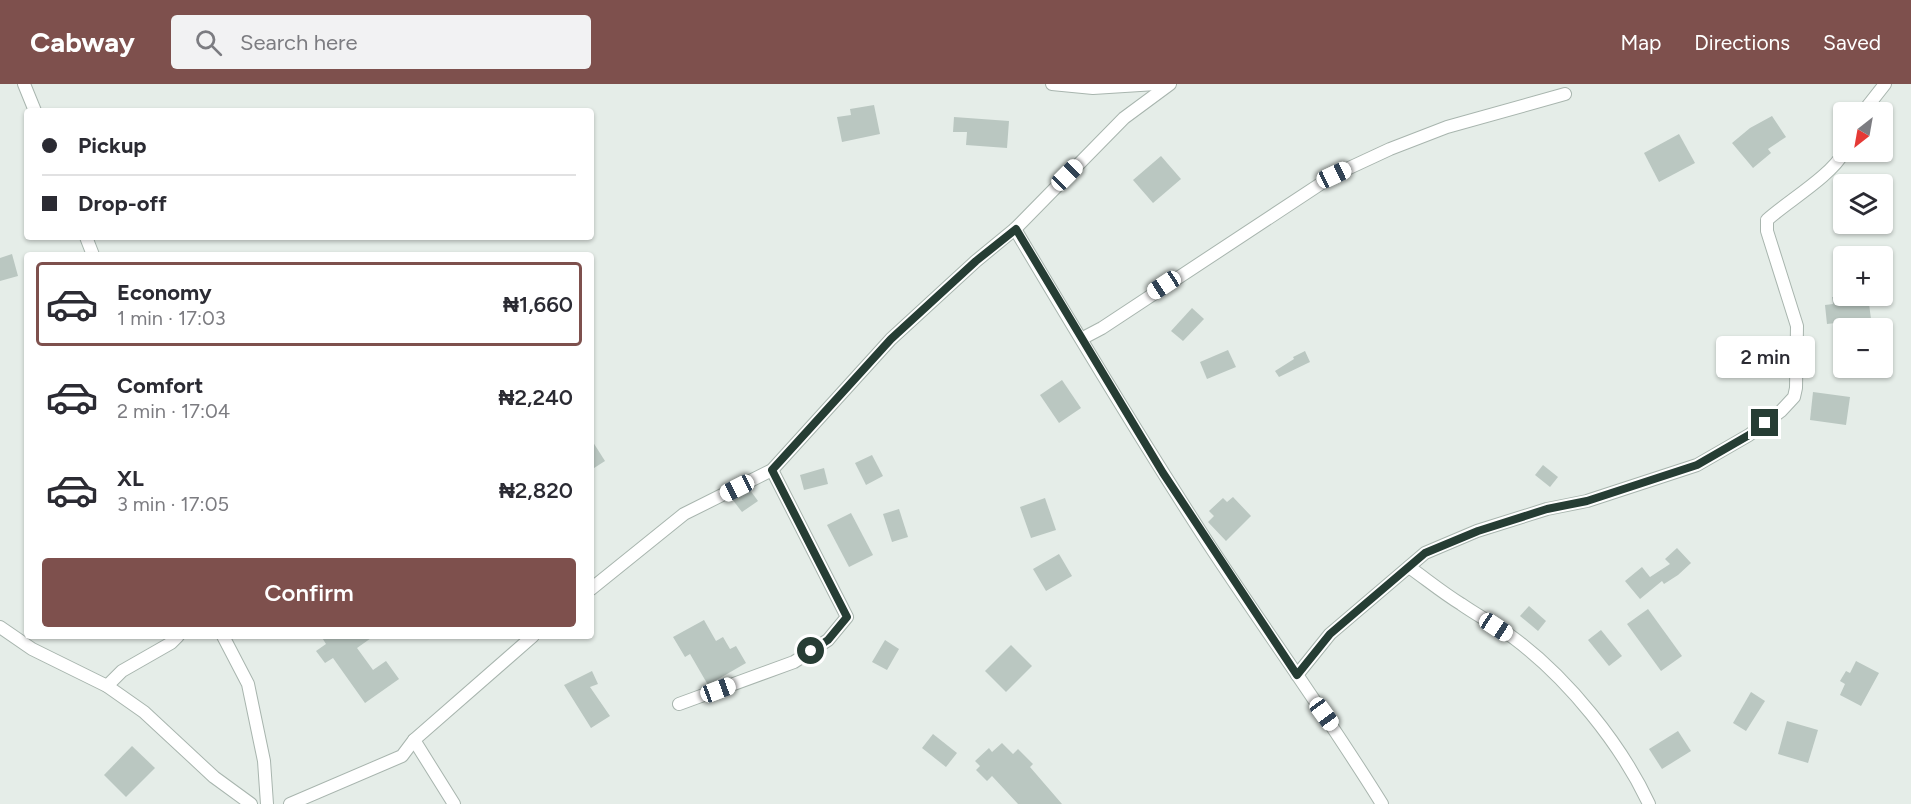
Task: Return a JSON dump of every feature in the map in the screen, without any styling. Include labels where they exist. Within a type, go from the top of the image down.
[{"type":"street","points":[[24,84],[34,108]]},
{"type":"street","points":[[1052,84],[1093,88],[1156,84]]},
{"type":"street","points":[[594,587],[684,514],[772,470],[891,339],[976,261],[1016,229],[1124,118],[1170,84]]},
{"type":"street","points":[[1871,102],[1886,84]]},
{"type":"street","points":[[1083,338],[1102,328],[1334,175],[1390,149],[1447,127],[1565,93]]},
{"type":"street","points":[[1297,675],[1330,634],[1425,553],[1478,531],[1547,509],[1587,501],[1697,465],[1749,435],[1780,411],[1794,397],[1796,388],[1797,326],[1767,231],[1767,220],[1837,162]]},
{"type":"street","points":[[1016,229],[1163,473],[1338,733],[1382,804]]},
{"type":"street","points":[[679,704],[794,662],[828,640],[847,617],[772,470]]},
{"type":"street","points":[[1409,567],[1515,639],[1564,683],[1608,736],[1638,781],[1649,804]]},
{"type":"street","points":[[0,627],[32,649],[107,686],[144,712],[214,777],[251,804]]},
{"type":"street","points":[[107,686],[122,671],[175,639]]},
{"type":"street","points":[[225,639],[248,684],[264,761],[267,804]]},
{"type":"street","points":[[290,804],[402,756],[414,740],[530,639]]},
{"type":"street","points":[[414,740],[454,804]]},
{"type":"building","points":[[874,105],[880,134],[842,142],[837,117],[851,115],[850,109]]},
{"type":"building","points":[[1772,116],[1786,137],[1768,149],[1771,153],[1753,168],[1732,143],[1750,128]]},
{"type":"building","points":[[954,117],[1009,121],[1007,148],[966,145],[967,132],[953,132]]},
{"type":"building","points":[[1679,134],[1695,163],[1659,182],[1644,153]]},
{"type":"building","points":[[1161,156],[1181,179],[1153,203],[1133,180]]},
{"type":"building","points":[[12,254],[18,276],[0,281],[0,258]]},
{"type":"building","points":[[1825,305],[1869,306],[1871,318],[1833,318],[1833,323],[1827,324]]},
{"type":"building","points":[[1192,308],[1204,319],[1183,341],[1171,331]]},
{"type":"building","points":[[1228,350],[1236,367],[1207,379],[1200,362]]},
{"type":"building","points":[[1305,351],[1310,362],[1279,377],[1275,371]]},
{"type":"building","points":[[1062,380],[1081,408],[1059,423],[1040,395]]},
{"type":"building","points":[[1813,392],[1850,397],[1846,425],[1810,420]]},
{"type":"building","points":[[594,444],[605,461],[594,468]]},
{"type":"building","points":[[872,455],[883,476],[866,485],[855,463]]},
{"type":"building","points":[[1543,465],[1558,477],[1550,487],[1535,475]]},
{"type":"building","points":[[824,468],[828,484],[804,490],[800,475]]},
{"type":"building","points":[[750,490],[758,501],[742,512],[732,499]]},
{"type":"building","points":[[1233,497],[1251,516],[1226,541],[1208,522],[1214,516],[1209,511],[1223,498],[1227,502]]},
{"type":"building","points":[[1045,498],[1056,530],[1031,538],[1020,507]]},
{"type":"building","points":[[899,509],[908,537],[892,542],[883,514]]},
{"type":"building","points":[[851,513],[873,555],[849,567],[827,525]]},
{"type":"building","points":[[1677,548],[1691,563],[1678,575],[1664,584],[1662,581],[1640,599],[1625,581],[1642,567],[1650,577],[1670,564],[1665,559]]},
{"type":"building","points":[[1059,554],[1072,576],[1046,591],[1033,569]]},
{"type":"building","points":[[1529,606],[1546,621],[1538,631],[1520,616]]},
{"type":"building","points":[[1648,609],[1682,656],[1661,671],[1627,624]]},
{"type":"building","points":[[704,620],[716,641],[723,637],[730,649],[736,646],[746,663],[708,685],[690,654],[685,657],[673,637]]},
{"type":"building","points":[[1601,630],[1622,656],[1609,666],[1588,640]]},
{"type":"building","points":[[323,639],[370,639],[357,648],[373,670],[386,661],[399,679],[365,703],[333,658],[325,663],[316,651],[326,644]]},
{"type":"building","points":[[885,640],[899,649],[887,670],[872,662]]},
{"type":"building","points":[[1011,645],[1032,666],[1006,692],[985,671]]},
{"type":"building","points":[[1856,661],[1879,673],[1861,706],[1840,695],[1845,684],[1840,681],[1846,671],[1850,673]]},
{"type":"building","points":[[592,671],[598,684],[590,687],[610,716],[591,728],[564,685]]},
{"type":"building","points":[[1751,692],[1765,701],[1746,731],[1733,723]]},
{"type":"building","points":[[1787,721],[1818,730],[1808,763],[1778,754]]},
{"type":"building","points":[[1678,731],[1691,751],[1662,769],[1649,749]]},
{"type":"building","points":[[933,734],[957,753],[946,767],[922,748]]},
{"type":"building","points":[[1002,743],[1013,754],[1018,749],[1033,764],[1030,767],[1062,804],[1018,804],[992,776],[987,781],[976,770],[980,766],[975,761],[989,748],[992,752]]},
{"type":"building","points":[[132,746],[155,768],[126,797],[104,775]]},
{"type":"route","points":[[811,651],[828,640],[847,617],[772,470],[891,339],[976,261],[1016,229],[1163,473],[1297,675],[1330,634],[1425,553],[1478,531],[1547,509],[1587,501],[1697,465],[1749,435],[1765,423]]}]
